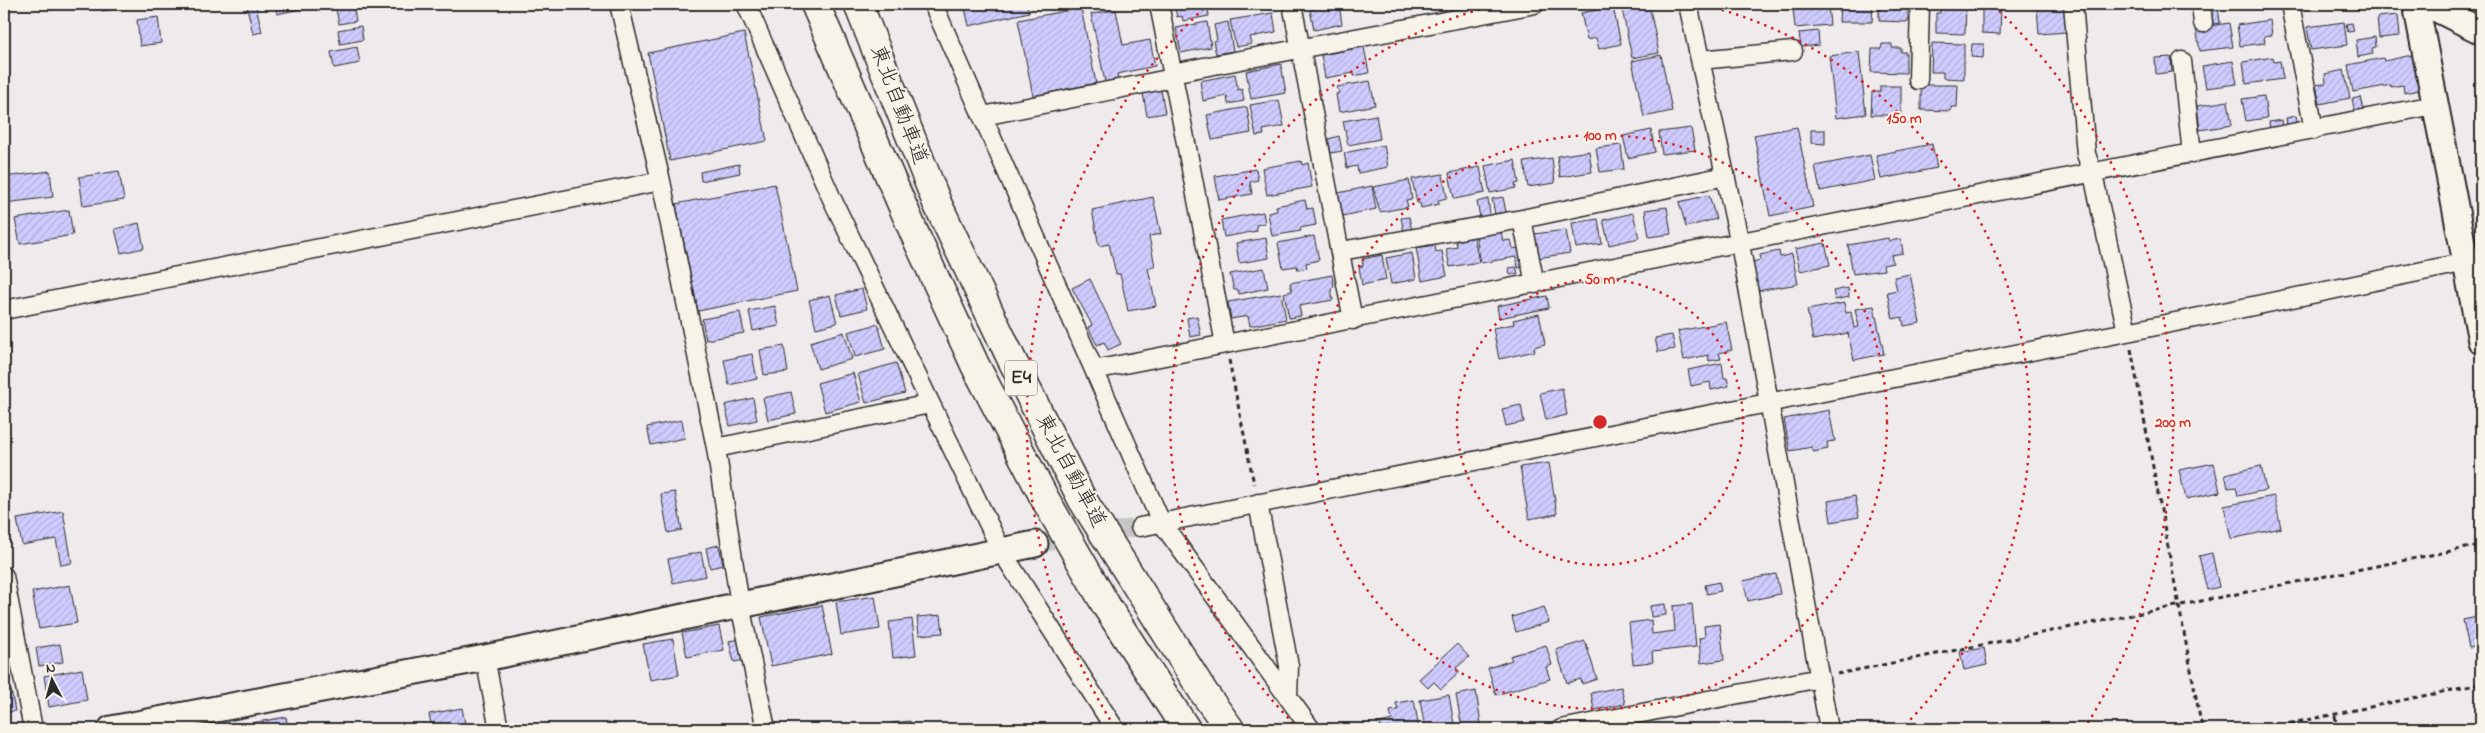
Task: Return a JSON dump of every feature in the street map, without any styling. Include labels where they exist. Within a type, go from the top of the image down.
[{"type":"highway","points":[[796,4],[886,214],[975,365]]},
{"type":"highway","name":"東北自動車道","points":[[815,4],[916,237],[975,365],[1045,499],[1107,607],[1186,729]]},
{"type":"highway","name":"東北自動車道","points":[[858,4],[937,203],[1011,358],[1082,499],[1204,693],[1230,729]]},
{"type":"highway","points":[[877,4],[1011,358]]},
{"type":"street","points":[[619,4],[661,182],[716,448],[740,605],[766,729]]},
{"type":"street","points":[[746,4],[832,199],[1002,552],[1115,729]]},
{"type":"street","points":[[933,4],[1161,522],[1310,729]]},
{"type":"street","points":[[1159,4],[1226,344]]},
{"type":"street","points":[[1292,4],[1353,320]]},
{"type":"street","points":[[983,116],[1301,49],[1535,4]]},
{"type":"street","points":[[1688,4],[1740,244],[1829,729]]},
{"type":"street","points":[[1918,80],[1920,4]]},
{"type":"street","points":[[2073,4],[2086,154],[2093,174],[2127,332]]},
{"type":"street","points":[[2202,4],[2202,23]]},
{"type":"street","points":[[2290,4],[2314,130]]},
{"type":"street","points":[[2416,4],[2434,105],[2474,261],[2481,341]]},
{"type":"street","points":[[2427,4],[2481,30]]},
{"type":"street","points":[[1700,60],[1793,51]]},
{"type":"street","points":[[2182,61],[2192,154]]},
{"type":"street","points":[[1094,370],[1740,244],[2434,105]]},
{"type":"street","points":[[1341,251],[1522,219],[1725,176]]},
{"type":"street","points":[[4,310],[661,182]]},
{"type":"street","points":[[1522,219],[1535,284]]},
{"type":"street","points":[[1140,527],[2127,332],[2474,261]]},
{"type":"street","points":[[716,448],[930,404]]},
{"type":"street","points":[[1258,503],[1289,666],[1288,697]]},
{"type":"street","points":[[111,729],[172,724],[1035,544]]},
{"type":"street","points":[[5,587],[12,665],[34,729]]},
{"type":"street","points":[[485,658],[499,729]]},
{"type":"street","points":[[1561,729],[1820,678]]},
{"type":"path","points":[[2127,332],[2202,729]]},
{"type":"path","points":[[1226,344],[1254,484]]},
{"type":"path","points":[[1820,678],[2481,545]]},
{"type":"path","points":[[2263,729],[2335,716],[2481,684]]},
{"type":"path","points":[[2335,716],[2338,729]]},
{"type":"building","points":[[101,4],[145,4],[145,5],[102,11]]},
{"type":"building","points":[[160,4],[194,4],[194,5],[161,10]]},
{"type":"building","points":[[275,4],[318,4],[319,5],[277,14]]},
{"type":"building","points":[[335,4],[353,4],[356,21],[339,24]]},
{"type":"building","points":[[964,4],[1027,4],[1029,12],[969,26]]},
{"type":"building","points":[[1174,4],[1207,4],[1209,16],[1183,21],[1182,16],[1177,17]]},
{"type":"building","points":[[1212,4],[1240,4],[1240,5],[1213,10]]},
{"type":"building","points":[[1247,4],[1272,4],[1272,5],[1248,9]]},
{"type":"building","points":[[1339,4],[1342,24],[1314,30],[1310,10]]},
{"type":"building","points":[[1621,4],[1649,4],[1659,53],[1632,58]]},
{"type":"building","points":[[1836,4],[1873,4],[1872,22],[1839,22],[1840,5]]},
{"type":"building","points":[[1879,4],[1908,4],[1908,22],[1879,21]]},
{"type":"building","points":[[1940,4],[1966,5],[1965,34],[1936,33],[1936,13],[1940,13]]},
{"type":"building","points":[[2098,4],[2137,4],[2137,5],[2098,6]]},
{"type":"building","points":[[2265,4],[2279,4],[2279,7],[2266,9]]},
{"type":"building","points":[[2303,4],[2339,4],[2304,9]]},
{"type":"building","points":[[1828,5],[1830,25],[1795,28],[1793,8]]},
{"type":"building","points":[[2064,5],[2067,32],[2039,34],[2037,7]]},
{"type":"building","points":[[256,6],[262,32],[253,34],[247,7]]},
{"type":"building","points":[[2218,6],[2220,23],[2213,24],[2211,7]]},
{"type":"building","points":[[1613,7],[1621,44],[1599,49],[1596,38],[1587,40],[1581,13]]},
{"type":"building","points":[[1081,8],[1096,83],[1033,96],[1018,20]]},
{"type":"building","points":[[1982,8],[2001,8],[2000,34],[1982,33]]},
{"type":"building","points":[[1116,10],[1123,45],[1150,40],[1155,66],[1117,74],[1118,79],[1105,82],[1091,14]]},
{"type":"building","points":[[1273,13],[1276,32],[1250,37],[1252,44],[1236,47],[1230,20]]},
{"type":"building","points":[[2398,15],[2400,36],[2379,38],[2377,17]]},
{"type":"building","points":[[158,17],[161,43],[140,46],[137,20]]},
{"type":"building","points":[[2270,20],[2272,35],[2264,36],[2265,43],[2240,46],[2237,25]]},
{"type":"building","points":[[1207,22],[1211,47],[1181,53],[1176,28]]},
{"type":"building","points":[[1228,22],[1233,51],[1216,54],[1213,41],[1217,40],[1214,25]]},
{"type":"building","points":[[2344,22],[2347,45],[2311,50],[2307,27]]},
{"type":"building","points":[[2229,23],[2233,47],[2200,51],[2196,28]]},
{"type":"building","points":[[2352,23],[2354,31],[2348,32],[2346,24]]},
{"type":"building","points":[[361,26],[363,40],[340,44],[338,30]]},
{"type":"building","points":[[1818,31],[1819,45],[1801,47],[1799,33]]},
{"type":"building","points":[[744,33],[767,141],[670,161],[648,53]]},
{"type":"building","points":[[2375,37],[2376,47],[2372,48],[2373,54],[2358,57],[2356,40]]},
{"type":"building","points":[[1932,43],[1964,44],[1964,79],[1943,78],[1943,72],[1931,72]]},
{"type":"building","points":[[1882,44],[1892,44],[1892,48],[1901,48],[1901,52],[1906,52],[1906,73],[1871,72],[1872,49],[1881,49]]},
{"type":"building","points":[[1972,44],[1984,44],[1983,58],[1971,57]]},
{"type":"building","points":[[357,47],[360,63],[334,68],[331,52]]},
{"type":"building","points":[[1364,47],[1369,73],[1354,76],[1354,73],[1325,78],[1321,55]]},
{"type":"building","points":[[1859,52],[1866,114],[1836,118],[1829,56]]},
{"type":"building","points":[[1661,55],[1672,111],[1644,117],[1632,61]]},
{"type":"building","points":[[2412,55],[2419,90],[2404,93],[2403,85],[2391,87],[2391,85],[2353,92],[2348,65],[2383,58],[2384,61]]},
{"type":"building","points":[[2171,57],[2172,72],[2156,74],[2155,58]]},
{"type":"building","points":[[2273,57],[2274,62],[2280,61],[2283,79],[2246,84],[2243,62]]},
{"type":"building","points":[[2233,61],[2237,84],[2206,88],[2202,66]]},
{"type":"building","points":[[1281,64],[1286,93],[1251,99],[1246,71]]},
{"type":"building","points":[[2344,70],[2350,98],[2320,104],[2316,85],[2326,83],[2325,74]]},
{"type":"building","points":[[1235,74],[1238,90],[1242,89],[1244,101],[1228,104],[1227,96],[1203,101],[1200,81]]},
{"type":"building","points":[[1370,81],[1375,105],[1339,112],[1336,94],[1339,93],[1337,87]]},
{"type":"building","points":[[1921,85],[1958,85],[1957,107],[1951,107],[1951,111],[1921,110]]},
{"type":"building","points":[[1880,86],[1901,86],[1901,115],[1871,115],[1872,92],[1880,92]]},
{"type":"building","points":[[1161,90],[1165,113],[1147,116],[1143,93]]},
{"type":"building","points":[[2264,96],[2267,118],[2246,121],[2242,99]]},
{"type":"building","points":[[2361,97],[2364,110],[2355,112],[2352,99]]},
{"type":"building","points":[[1279,100],[1284,126],[1263,130],[1264,135],[1256,136],[1250,105]]},
{"type":"building","points":[[2228,101],[2232,125],[2200,130],[2197,106]]},
{"type":"building","points":[[1247,107],[1251,133],[1212,140],[1207,115]]},
{"type":"building","points":[[1376,115],[1380,139],[1348,145],[1343,121]]},
{"type":"building","points":[[2296,116],[2298,124],[2287,125],[2286,118]]},
{"type":"building","points":[[2281,120],[2282,128],[2270,130],[2269,122]]},
{"type":"building","points":[[1797,127],[1813,207],[1770,216],[1754,135]]},
{"type":"building","points":[[1691,128],[1695,150],[1662,154],[1659,132]]},
{"type":"building","points":[[1651,130],[1655,152],[1628,158],[1623,136]]},
{"type":"building","points":[[1811,130],[1825,130],[1825,144],[1811,143]]},
{"type":"building","points":[[1339,136],[1342,151],[1331,153],[1328,139]]},
{"type":"building","points":[[1932,144],[1937,168],[1881,179],[1876,155]]},
{"type":"building","points":[[1384,145],[1388,167],[1358,173],[1357,166],[1347,168],[1344,153]]},
{"type":"building","points":[[1621,145],[1624,169],[1600,172],[1596,148]]},
{"type":"building","points":[[1589,151],[1592,172],[1560,177],[1557,156]]},
{"type":"building","points":[[1870,155],[1875,180],[1820,191],[1815,166]]},
{"type":"building","points":[[1552,158],[1555,183],[1528,187],[1524,162]]},
{"type":"building","points":[[1515,160],[1519,183],[1515,184],[1516,188],[1490,193],[1485,166]]},
{"type":"building","points":[[1301,161],[1302,165],[1308,163],[1312,187],[1267,195],[1262,168]]},
{"type":"building","points":[[739,164],[740,173],[701,181],[700,172]]},
{"type":"building","points":[[1480,167],[1485,193],[1454,199],[1449,173]]},
{"type":"building","points":[[1256,169],[1258,180],[1250,182],[1252,194],[1219,200],[1215,176]]},
{"type":"building","points":[[50,171],[53,197],[5,203],[4,177]]},
{"type":"building","points":[[119,171],[124,200],[83,206],[79,177]]},
{"type":"building","points":[[1443,174],[1447,198],[1438,200],[1439,204],[1421,208],[1420,203],[1417,203],[1412,179]]},
{"type":"building","points":[[1409,180],[1412,199],[1406,200],[1408,207],[1380,212],[1373,187]]},
{"type":"building","points":[[775,184],[797,291],[698,311],[676,204]]},
{"type":"building","points":[[1372,186],[1376,209],[1343,216],[1338,193]]},
{"type":"building","points":[[1709,195],[1716,219],[1686,227],[1679,202]]},
{"type":"building","points":[[1153,197],[1161,234],[1149,236],[1155,266],[1148,268],[1156,306],[1128,311],[1120,274],[1116,274],[1109,244],[1099,246],[1092,210]]},
{"type":"building","points":[[1503,197],[1506,212],[1495,214],[1492,199]]},
{"type":"building","points":[[1488,199],[1490,215],[1480,217],[1477,202]]},
{"type":"building","points":[[1305,200],[1307,209],[1313,208],[1316,225],[1300,228],[1301,231],[1272,236],[1268,213],[1277,211],[1276,206]]},
{"type":"building","points":[[1667,207],[1671,234],[1649,237],[1645,210]]},
{"type":"building","points":[[69,210],[73,235],[20,244],[15,219]]},
{"type":"building","points":[[1263,212],[1265,223],[1256,225],[1257,231],[1224,237],[1221,220]]},
{"type":"building","points":[[1633,213],[1639,238],[1609,245],[1603,220]]},
{"type":"building","points":[[1409,217],[1412,231],[1404,232],[1401,218]]},
{"type":"building","points":[[1598,219],[1602,244],[1576,248],[1572,223]]},
{"type":"building","points":[[139,223],[144,248],[121,253],[115,229]]},
{"type":"building","points":[[1566,230],[1570,253],[1537,258],[1534,234]]},
{"type":"building","points":[[1501,232],[1503,241],[1510,240],[1512,248],[1520,249],[1523,267],[1518,268],[1516,257],[1481,263],[1476,237]]},
{"type":"building","points":[[1314,236],[1319,260],[1306,263],[1307,268],[1298,270],[1297,266],[1283,268],[1278,243]]},
{"type":"building","points":[[1474,237],[1479,262],[1450,267],[1446,249],[1457,247],[1456,241]]},
{"type":"building","points":[[1266,238],[1269,258],[1239,263],[1236,243]]},
{"type":"building","points":[[1888,238],[1889,241],[1901,239],[1903,253],[1891,255],[1893,263],[1883,265],[1884,270],[1853,274],[1848,245]]},
{"type":"building","points":[[1825,243],[1830,265],[1800,271],[1795,249]]},
{"type":"building","points":[[1435,245],[1436,252],[1442,251],[1447,276],[1422,281],[1416,248]]},
{"type":"building","points":[[1779,251],[1780,257],[1792,254],[1798,284],[1757,291],[1752,262],[1761,260],[1760,255]]},
{"type":"building","points":[[1412,253],[1416,279],[1391,284],[1386,258]]},
{"type":"building","points":[[1382,255],[1386,280],[1362,285],[1359,267],[1363,266],[1362,259]]},
{"type":"building","points":[[1516,267],[1518,273],[1510,275],[1509,268]]},
{"type":"building","points":[[1264,268],[1268,288],[1239,294],[1238,290],[1234,290],[1230,274]]},
{"type":"building","points":[[1910,274],[1920,323],[1904,326],[1902,317],[1893,319],[1887,292],[1897,290],[1894,277]]},
{"type":"building","points":[[1332,275],[1334,287],[1331,288],[1333,300],[1299,306],[1301,316],[1289,318],[1284,293],[1292,291],[1290,283]]},
{"type":"building","points":[[1090,279],[1121,344],[1108,350],[1104,342],[1097,345],[1088,327],[1092,325],[1072,288]]},
{"type":"building","points":[[1848,288],[1849,297],[1835,300],[1833,291]]},
{"type":"building","points":[[862,289],[867,309],[841,315],[836,295]]},
{"type":"building","points":[[1281,293],[1286,319],[1250,326],[1248,316],[1231,319],[1228,302]]},
{"type":"building","points":[[830,295],[837,323],[816,328],[809,300]]},
{"type":"building","points":[[1547,296],[1549,308],[1499,318],[1497,306]]},
{"type":"building","points":[[1844,303],[1846,313],[1851,312],[1854,328],[1859,327],[1855,309],[1874,306],[1884,354],[1854,360],[1848,333],[1813,340],[1807,310]]},
{"type":"building","points":[[775,306],[779,326],[753,331],[749,311]]},
{"type":"building","points":[[740,312],[744,333],[706,340],[702,319]]},
{"type":"building","points":[[1539,314],[1545,344],[1534,347],[1535,351],[1499,359],[1493,328],[1514,324],[1513,320]]},
{"type":"building","points":[[1197,316],[1201,335],[1190,337],[1187,318]]},
{"type":"building","points":[[1726,322],[1732,350],[1719,353],[1721,359],[1709,361],[1708,355],[1684,360],[1678,331]]},
{"type":"building","points":[[878,324],[885,349],[855,357],[848,332]]},
{"type":"building","points":[[844,332],[852,359],[818,369],[810,342]]},
{"type":"building","points":[[1672,335],[1675,349],[1658,352],[1655,338]]},
{"type":"building","points":[[784,346],[788,372],[764,375],[760,350]]},
{"type":"building","points":[[752,354],[757,379],[729,385],[724,360]]},
{"type":"building","points":[[896,363],[905,393],[866,403],[858,374]]},
{"type":"building","points":[[1722,363],[1724,378],[1727,378],[1729,386],[1711,390],[1710,382],[1691,386],[1688,370]]},
{"type":"building","points":[[853,373],[861,402],[825,412],[817,383]]},
{"type":"building","points":[[1562,388],[1567,415],[1546,420],[1540,393]]},
{"type":"building","points":[[791,392],[796,414],[768,420],[763,398]]},
{"type":"building","points":[[753,398],[757,420],[730,426],[725,405]]},
{"type":"building","points":[[1521,405],[1524,422],[1506,426],[1502,409]]},
{"type":"building","points":[[1829,410],[1835,441],[1827,442],[1828,449],[1813,452],[1812,447],[1790,451],[1784,419]]},
{"type":"building","points":[[682,420],[685,438],[651,445],[647,427]]},
{"type":"building","points":[[1549,463],[1557,514],[1529,519],[1520,467]]},
{"type":"building","points":[[2214,463],[2220,492],[2186,499],[2179,470]]},
{"type":"building","points":[[2261,466],[2266,490],[2238,496],[2236,487],[2228,488],[2225,474]]},
{"type":"building","points":[[675,492],[682,530],[668,533],[661,494]]},
{"type":"building","points":[[1855,496],[1859,517],[1831,522],[1828,501]]},
{"type":"building","points":[[2274,496],[2281,528],[2231,539],[2224,506]]},
{"type":"building","points":[[63,511],[72,563],[61,565],[56,539],[22,545],[17,519]]},
{"type":"building","points":[[719,545],[723,565],[710,568],[706,548]]},
{"type":"building","points":[[701,552],[706,576],[673,583],[668,559]]},
{"type":"building","points":[[2212,553],[2219,587],[2207,590],[2199,556]]},
{"type":"building","points":[[1776,574],[1780,594],[1748,601],[1743,581]]},
{"type":"building","points":[[1719,582],[1721,591],[1707,594],[1705,585]]},
{"type":"building","points":[[70,585],[77,623],[39,629],[32,592]]},
{"type":"building","points":[[875,596],[880,629],[841,635],[836,602]]},
{"type":"building","points":[[1665,604],[1666,615],[1651,617],[1650,606]]},
{"type":"building","points":[[1692,604],[1696,647],[1652,652],[1653,662],[1633,664],[1629,623],[1651,620],[1652,634],[1675,631],[1673,606]]},
{"type":"building","points":[[822,605],[832,654],[771,666],[761,617]]},
{"type":"building","points":[[1544,607],[1549,622],[1516,632],[1512,617]]},
{"type":"building","points":[[941,615],[943,633],[919,635],[917,617]]},
{"type":"building","points":[[2481,616],[2481,646],[2469,648],[2463,620]]},
{"type":"building","points":[[912,619],[916,655],[893,658],[889,622]]},
{"type":"building","points":[[1720,624],[1724,660],[1701,663],[1699,638],[1705,637],[1704,626]]},
{"type":"building","points":[[719,626],[724,650],[687,657],[682,633]]},
{"type":"building","points":[[673,639],[679,675],[650,680],[643,644]]},
{"type":"building","points":[[741,639],[745,660],[734,662],[729,641]]},
{"type":"building","points":[[1585,641],[1597,679],[1582,684],[1581,679],[1567,683],[1556,650]]},
{"type":"building","points":[[60,644],[63,662],[39,666],[36,648]]},
{"type":"building","points":[[1457,644],[1469,657],[1456,668],[1460,672],[1441,689],[1434,682],[1428,688],[1419,679]]},
{"type":"building","points":[[1546,645],[1552,665],[1546,667],[1550,679],[1496,695],[1488,668],[1512,660],[1510,656]]},
{"type":"building","points":[[1984,648],[1987,665],[1964,670],[1960,652]]},
{"type":"building","points":[[82,669],[87,700],[49,707],[44,676]]},
{"type":"building","points":[[1621,687],[1625,704],[1594,710],[1591,693]]},
{"type":"building","points":[[11,690],[15,711],[4,713],[4,691]]},
{"type":"building","points":[[1476,691],[1481,724],[1462,728],[1456,695]]},
{"type":"building","points":[[1449,695],[1454,724],[1425,729],[1420,700]]},
{"type":"building","points":[[1414,700],[1419,729],[1381,729],[1380,723],[1392,720],[1390,711],[1398,710],[1396,703]]},
{"type":"building","points":[[462,708],[466,729],[432,729],[429,714]]},
{"type":"building","points":[[286,717],[288,729],[253,729],[252,723]]},
{"type":"building","points":[[910,721],[911,729],[892,729],[892,723]]},
{"type":"tunnel","points":[[1035,544],[1140,527]]}]
